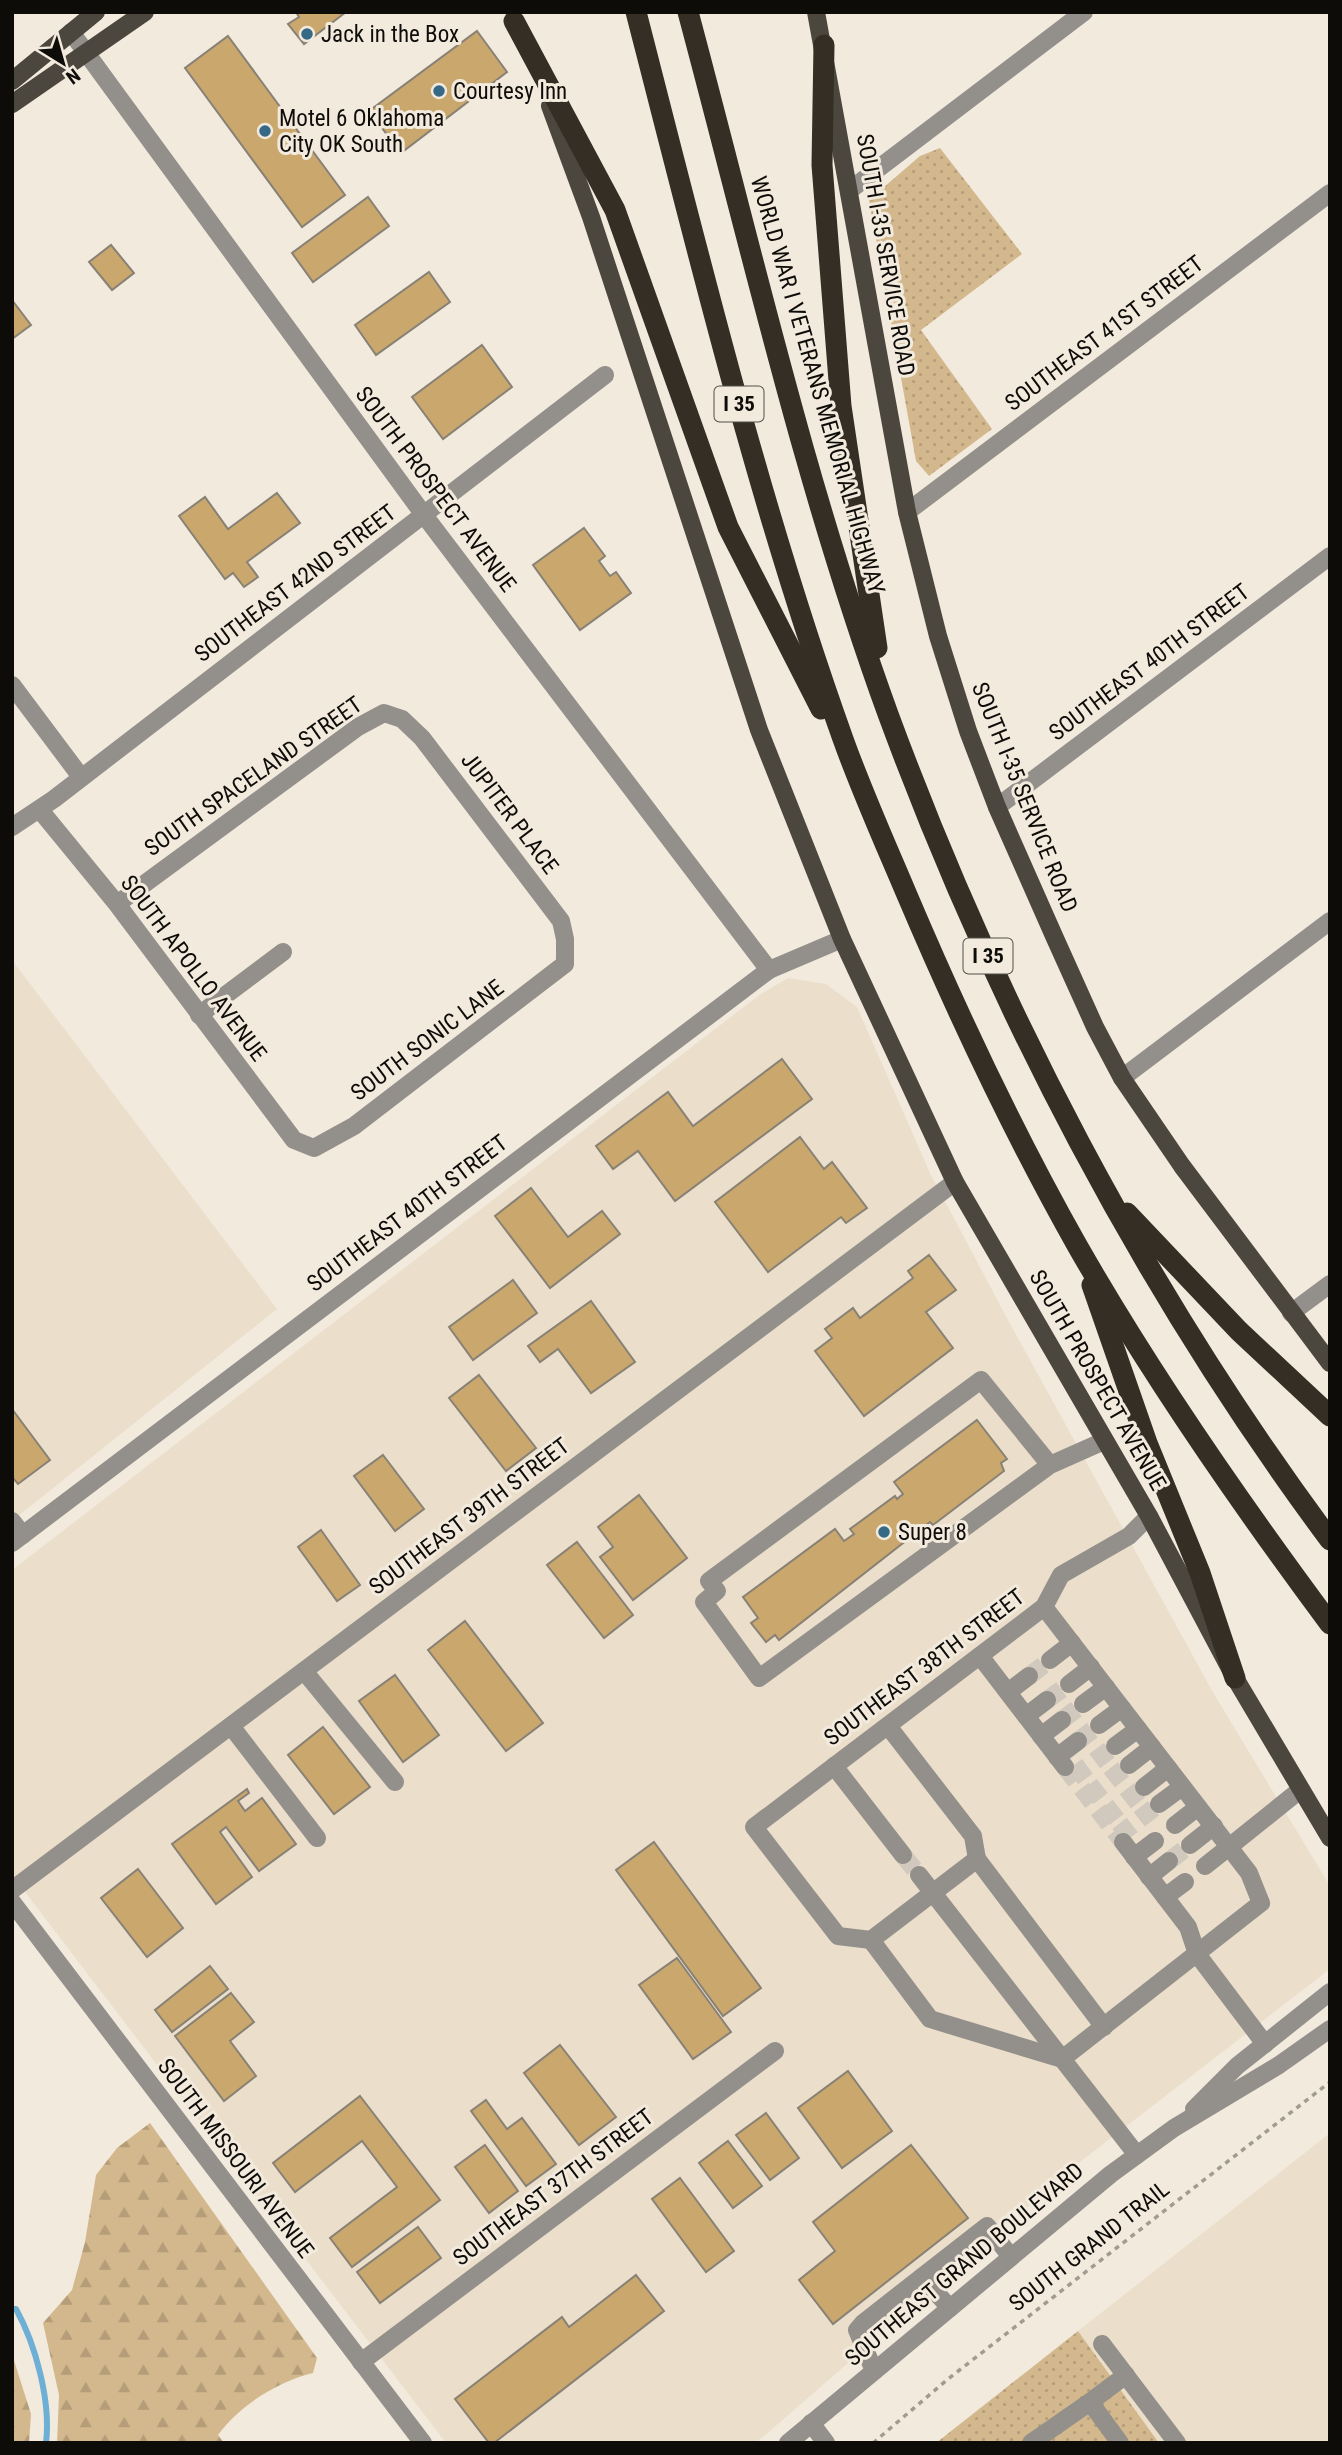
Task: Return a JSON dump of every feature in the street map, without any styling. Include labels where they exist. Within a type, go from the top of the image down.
[{"type":"highway","name":"I 35","points":[[636,12],[696,247],[770,513],[813,650],[862,789],[983,1064],[1078,1247],[1180,1410],[1267,1539],[1330,1624]]},
{"type":"highway","name":"WORLD WAR I VETERANS MEMORIAL HIGHWAY","points":[[688,12],[822,513],[887,712],[940,846],[996,975],[1138,1249],[1277,1469],[1330,1540]]},
{"type":"highway","points":[[513,16],[615,210],[728,527],[862,789]]},
{"type":"highway","points":[[824,45],[822,165],[841,406],[887,712]]},
{"type":"highway","points":[[1107,1191],[1238,1331],[1330,1416]]},
{"type":"highway","points":[[1078,1247],[1147,1443],[1200,1573],[1235,1678]]},
{"type":"main road","points":[[12,81],[96,12]]},
{"type":"main road","points":[[12,104],[145,12]]},
{"type":"main road","name":"SOUTH I-35 SERVICE ROAD","points":[[816,12],[907,512],[938,636],[968,731],[997,807],[1095,1027],[1122,1078],[1182,1166],[1330,1363]]},
{"type":"main road","points":[[513,16],[568,150],[759,730],[842,939]]},
{"type":"main road","name":"SOUTH PROSPECT AVENUE","points":[[842,939],[955,1182],[1149,1516],[1235,1678],[1330,1838]]},
{"type":"street","points":[[850,190],[1084,12]]},
{"type":"street","name":"SOUTH PROSPECT AVENUE","points":[[71,32],[424,515],[769,970]]},
{"type":"street","name":"SOUTHEAST 41ST STREET","points":[[907,512],[1330,193]]},
{"type":"street","name":"SOUTHEAST 42ND STREET","points":[[12,827],[40,810],[606,375]]},
{"type":"street","name":"SOUTHEAST 40TH STREET","points":[[997,807],[1330,556]]},
{"type":"street","points":[[12,685],[81,777]]},
{"type":"street","name":"SOUTH SPACELAND STREET","points":[[117,904],[358,727],[384,713]]},
{"type":"street","name":"JUPITER PLACE","points":[[384,713],[402,719],[422,738],[561,921],[565,939],[565,964]]},
{"type":"street","name":"SOUTH APOLLO AVENUE","points":[[40,810],[117,904],[294,1140],[314,1148]]},
{"type":"street","points":[[1122,1078],[1330,921]]},
{"type":"street","name":"SOUTHEAST 40TH STREET","points":[[16,1533],[769,970],[842,939]]},
{"type":"street","points":[[199,1015],[284,952]]},
{"type":"street","name":"SOUTH SONIC LANE","points":[[314,1148],[354,1126],[565,964]]},
{"type":"street","name":"SOUTHEAST 39TH STREET","points":[[12,1890],[955,1182]]},
{"type":"street","points":[[1292,1313],[1330,1284]]},
{"type":"street","points":[[1050,1465],[981,1380],[709,1581],[718,1591],[704,1602],[760,1678],[1050,1465],[1104,1441]]},
{"type":"street","name":"SOUTHEAST 38TH STREET","points":[[871,1940],[838,1936],[754,1827],[1044,1607],[1061,1575],[1129,1536],[1149,1516]]},
{"type":"street","points":[[1044,1607],[1249,1873],[1261,1903],[1062,2059]]},
{"type":"street","points":[[1051,1660],[1072,1643]]},
{"type":"street","points":[[980,1656],[1061,1762],[1078,1741]]},
{"type":"street","points":[[1069,1684],[1091,1667]]},
{"type":"street","points":[[304,1671],[395,1782]]},
{"type":"street","points":[[1008,1692],[1029,1676]]},
{"type":"street","points":[[1083,1704],[1106,1687]]},
{"type":"street","points":[[1026,1716],[1047,1700]]},
{"type":"street","points":[[1099,1725],[1122,1708]]},
{"type":"street","points":[[1041,1736],[1062,1720]]},
{"type":"street","points":[[231,1726],[317,1838]]},
{"type":"street","points":[[888,1726],[973,1836],[977,1859],[1104,2027]]},
{"type":"street","points":[[1115,1746],[1138,1729]]},
{"type":"street","points":[[1129,1765],[1152,1747]]},
{"type":"street","points":[[834,1766],[903,1855]]},
{"type":"street","points":[[1144,1787],[1168,1768]]},
{"type":"street","points":[[1159,1804],[1182,1787]]},
{"type":"street","points":[[1205,1866],[1300,1790]]},
{"type":"street","points":[[1175,1825],[1198,1807]]},
{"type":"street","points":[[1190,1845],[1214,1826]]},
{"type":"street","points":[[1134,1857],[1155,1841]]},
{"type":"street","points":[[1123,1842],[1188,1927],[1197,1954],[1265,2043]]},
{"type":"street","points":[[977,1859],[871,1940],[930,2019],[1062,2059]]},
{"type":"street","points":[[1149,1877],[1169,1861]]},
{"type":"street","points":[[919,1875],[1137,2155]]},
{"type":"street","points":[[1165,1897],[1185,1882]]},
{"type":"street","name":"SOUTH MISSOURI AVENUE","points":[[12,1902],[423,2443]]},
{"type":"street","name":"SOUTHEAST GRAND BOULEVARD","points":[[1174,2129],[1237,2066],[1330,1992]]},
{"type":"street","name":"SOUTHEAST GRAND BOULEVARD","points":[[788,2443],[1137,2155],[1174,2129],[1279,2065],[1330,2029]]},
{"type":"street","name":"SOUTHEAST 37TH STREET","points":[[361,2362],[775,2050]]},
{"type":"street","points":[[874,2371],[857,2330],[987,2226],[1011,2257]]},
{"type":"street","points":[[922,2277],[950,2308]]},
{"type":"street","points":[[1102,2344],[1177,2443]]},
{"type":"street","points":[[1031,2443],[1126,2375]]},
{"type":"street","points":[[1090,2402],[1120,2443]]},
{"type":"street","points":[[811,2423],[826,2443]]},
{"type":"path","name":"SOUTH GRAND TRAIL","points":[[873,2443],[948,2379],[1330,2082]]},
{"type":"shaded area","points":[[12,960],[277,1309],[12,1521]]},
{"type":"shaded area","points":[[788,978],[826,984],[857,1007],[931,1175],[1008,1320],[1214,1694],[1330,1886],[1330,1969],[1080,2162],[756,2443],[446,2443],[12,1875],[12,1570],[758,996]]},
{"type":"shaded area","points":[[1330,2133],[1330,2443],[1159,2443],[1078,2331]]},
{"type":"green space","points":[[940,148],[1022,254],[921,330],[992,429],[929,476],[916,461],[869,200],[920,156]]},
{"type":"green space","points":[[150,2123],[317,2358],[313,2373],[286,2382],[248,2405],[218,2435],[224,2443],[57,2443],[59,2395],[43,2323],[72,2290],[85,2242],[96,2175],[117,2148]]},
{"type":"green space","points":[[1078,2331],[1159,2443],[936,2443]]},
{"type":"green space","points":[[12,2354],[31,2414],[29,2443],[12,2443]]},
{"type":"building","name":"Jack in the Box","points":[[296,12],[346,12],[304,44],[288,24],[299,17]]},
{"type":"building","name":"Courtesy Inn","points":[[477,31],[507,72],[401,153],[369,111]]},
{"type":"building","name":"Motel 6 Oklahoma City OK South","points":[[228,36],[345,195],[302,227],[185,68]]},
{"type":"building","points":[[368,197],[389,226],[313,282],[292,253]]},
{"type":"building","points":[[111,245],[134,273],[112,290],[89,262]]},
{"type":"building","points":[[429,272],[450,302],[376,355],[355,325]]},
{"type":"building","points":[[12,300],[31,325],[12,339]]},
{"type":"building","points":[[482,345],[512,387],[443,439],[412,397]]},
{"type":"building","points":[[277,493],[300,523],[247,562],[258,577],[244,587],[233,573],[225,579],[179,516],[205,497],[228,529]]},
{"type":"building","points":[[584,528],[605,556],[599,561],[610,576],[616,572],[631,593],[580,630],[533,565]]},
{"type":"building","points":[[782,1059],[812,1099],[675,1201],[638,1151],[613,1169],[596,1146],[668,1092],[693,1126]]},
{"type":"building","points":[[800,1137],[824,1169],[832,1162],[867,1208],[846,1223],[841,1217],[768,1272],[715,1202]]},
{"type":"building","points":[[531,1188],[568,1237],[602,1211],[620,1234],[550,1288],[495,1216]]},
{"type":"building","points":[[929,1255],[956,1290],[926,1312],[953,1348],[864,1416],[815,1351],[832,1338],[825,1329],[853,1308],[860,1318],[913,1278],[908,1271]]},
{"type":"building","points":[[513,1280],[537,1313],[473,1360],[449,1327]]},
{"type":"building","points":[[591,1301],[635,1362],[591,1393],[558,1349],[540,1362],[528,1346]]},
{"type":"building","points":[[479,1375],[536,1448],[506,1471],[449,1398]]},
{"type":"building","points":[[12,1409],[50,1460],[18,1484],[12,1477]]},
{"type":"building","name":"Super 8","points":[[977,1420],[1007,1459],[1001,1463],[1004,1471],[933,1525],[930,1522],[779,1640],[775,1635],[766,1642],[751,1623],[758,1618],[743,1597],[835,1529],[844,1541],[854,1534],[850,1529],[895,1496],[897,1499],[903,1494],[894,1482]]},
{"type":"building","points":[[383,1455],[424,1509],[395,1531],[354,1476]]},
{"type":"building","points":[[639,1495],[687,1558],[633,1600],[600,1557],[613,1547],[598,1527]]},
{"type":"building","points":[[321,1530],[360,1585],[337,1601],[298,1547]]},
{"type":"building","points":[[577,1542],[633,1615],[604,1638],[547,1565]]},
{"type":"building","points":[[465,1621],[543,1723],[506,1751],[428,1650]]},
{"type":"building","points":[[395,1675],[439,1735],[403,1762],[359,1701]]},
{"type":"building","points":[[323,1727],[370,1787],[334,1814],[288,1755]]},
{"type":"building","points":[[247,1789],[249,1793],[238,1801],[245,1811],[262,1798],[296,1844],[259,1871],[226,1827],[220,1832],[252,1877],[216,1904],[172,1844]]},
{"type":"building","points":[[654,1842],[761,1988],[723,2016],[616,1870]]},
{"type":"building","points":[[138,1869],[183,1928],[147,1957],[101,1898]]},
{"type":"building","points":[[677,1958],[731,2032],[693,2059],[639,1985]]},
{"type":"building","points":[[210,1966],[228,1989],[172,2032],[155,2010]]},
{"type":"building","points":[[231,1993],[254,2022],[230,2041],[256,2076],[224,2101],[175,2036]]},
{"type":"building","points":[[560,2045],[616,2117],[579,2145],[524,2073]]},
{"type":"building","points":[[848,2071],[892,2131],[842,2168],[798,2108]]},
{"type":"building","points":[[360,2096],[440,2200],[352,2267],[330,2238],[397,2187],[362,2141],[295,2192],[273,2163]]},
{"type":"building","points":[[486,2100],[507,2129],[522,2118],[556,2164],[526,2186],[471,2111]]},
{"type":"building","points":[[766,2113],[799,2158],[770,2180],[736,2135]]},
{"type":"building","points":[[728,2141],[762,2186],[733,2208],[699,2163]]},
{"type":"building","points":[[485,2145],[518,2191],[489,2213],[455,2167]]},
{"type":"building","points":[[911,2145],[968,2218],[833,2324],[799,2280],[835,2251],[813,2222]]},
{"type":"building","points":[[680,2178],[734,2251],[706,2272],[652,2199]]},
{"type":"building","points":[[418,2227],[441,2258],[380,2303],[357,2272]]},
{"type":"building","points":[[636,2275],[664,2311],[494,2443],[489,2443],[455,2399],[562,2317],[569,2327]]},
{"type":"waterway","points":[[12,2309],[16,2309],[36,2356],[44,2392],[46,2443]]},
{"type":"tunnel","points":[[1029,1676],[1050,1660]]},
{"type":"tunnel","points":[[1047,1700],[1069,1684]]},
{"type":"tunnel","points":[[1062,1720],[1083,1704]]},
{"type":"tunnel","points":[[1078,1741],[1099,1725]]},
{"type":"tunnel","points":[[1073,1777],[1115,1746]]},
{"type":"tunnel","points":[[1088,1797],[1129,1765]]},
{"type":"tunnel","points":[[1065,1767],[1123,1842]]},
{"type":"tunnel","points":[[1104,1818],[1144,1787]]},
{"type":"tunnel","points":[[1118,1836],[1159,1804]]},
{"type":"tunnel","points":[[1169,1861],[1190,1845]]},
{"type":"tunnel","points":[[903,1855],[919,1875]]},
{"type":"place","name":"Jack in the Box","points":[[307,34]]},
{"type":"place","name":"Courtesy Inn","points":[[439,91]]},
{"type":"place","name":"Motel 6 Oklahoma City OK South","points":[[265,131]]},
{"type":"place","name":"Super 8","points":[[884,1532]]}]
